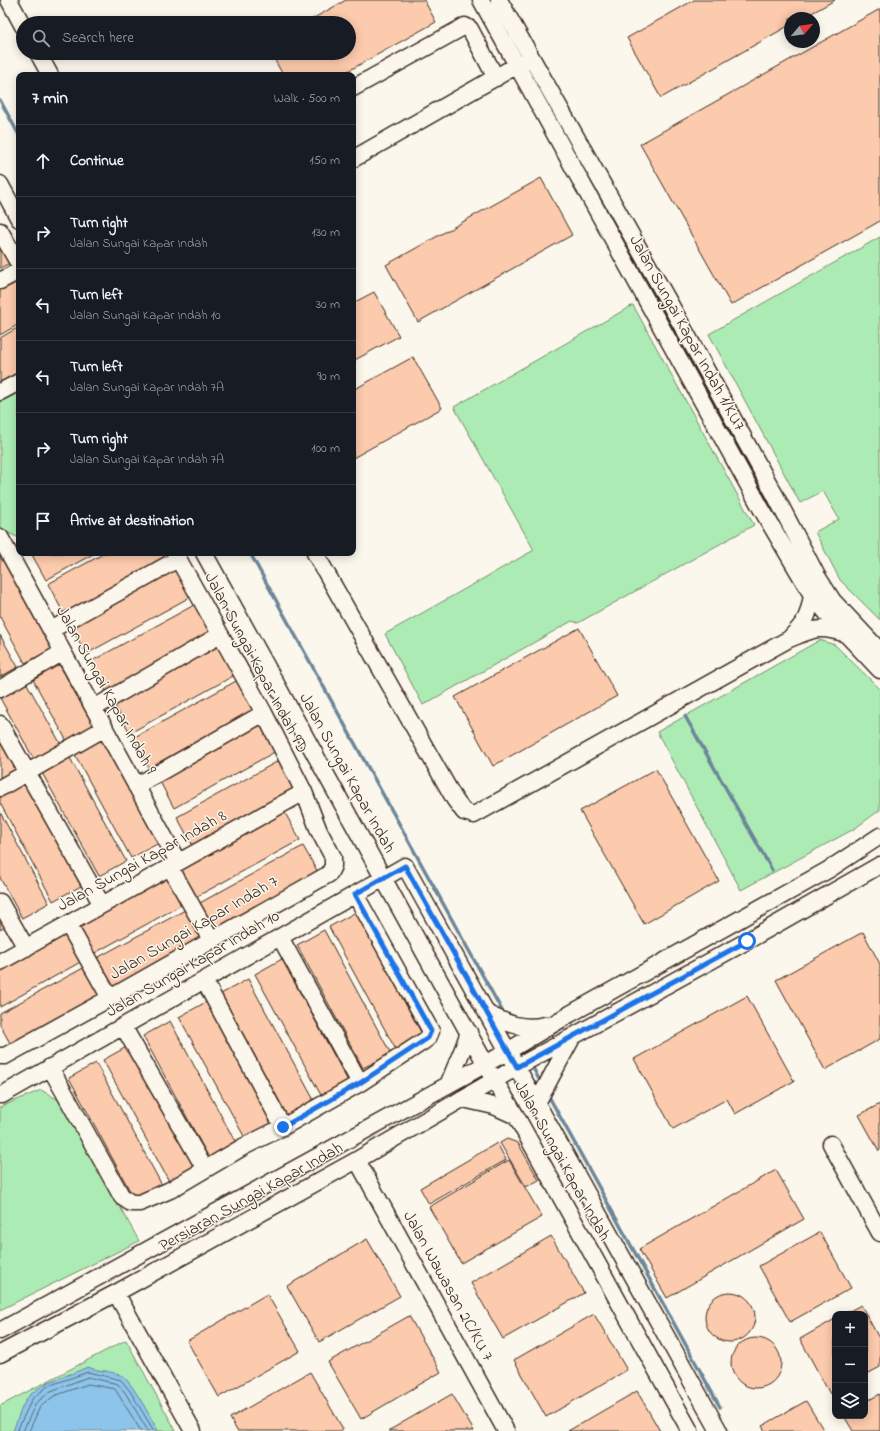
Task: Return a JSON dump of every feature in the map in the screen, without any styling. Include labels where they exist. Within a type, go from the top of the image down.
[{"type":"street","points":[[9,0],[18,16]]},
{"type":"street","name":"Jalan Sungai Kapar Indah 1/KU7","points":[[481,0],[762,510],[812,595],[880,670]]},
{"type":"street","name":"Jalan Sungai Kapar Indah 1/KU7","points":[[500,0],[775,495],[817,576],[833,601],[880,651]]},
{"type":"street","points":[[356,86],[465,26],[470,29],[496,78]]},
{"type":"street","points":[[356,157],[531,58]]},
{"type":"street","points":[[42,60],[48,72]]},
{"type":"street","points":[[0,184],[16,213]]},
{"type":"street","points":[[0,231],[16,259]]},
{"type":"street","points":[[0,281],[16,273]]},
{"type":"street","points":[[0,392],[16,384]]},
{"type":"street","name":"Jalan Sungai Kapar Indah 9","points":[[0,537],[13,548]]},
{"type":"street","name":"Jalan Sungai Kapar Indah 9","points":[[17,556],[51,630],[136,786],[212,940]]},
{"type":"street","points":[[51,630],[176,556]]},
{"type":"street","name":"Jalan Sungai Kapar Indah 9D","points":[[176,556],[264,713],[304,792]]},
{"type":"street","name":"Jalan Sungai Kapar Indah","points":[[206,556],[690,1431]]},
{"type":"street","points":[[316,556],[455,800],[464,812],[474,815],[789,639],[819,628],[831,629],[846,634]]},
{"type":"street","points":[[789,639],[804,624],[810,607],[812,595]]},
{"type":"street","points":[[94,708],[220,635]]},
{"type":"street","points":[[0,689],[64,652]]},
{"type":"street","points":[[136,786],[264,713]]},
{"type":"street","points":[[0,724],[102,905]]},
{"type":"street","points":[[0,788],[105,728]]},
{"type":"street","name":"Jalan Sungai Kapar Indah 8","points":[[0,962],[304,792]]},
{"type":"street","name":"Jalan Sungai Kapar Indah 7","points":[[0,1056],[5,1056],[110,998],[329,874],[333,866],[333,857],[319,831],[304,792]]},
{"type":"street","name":"Persiaran Sungai Kapar Indah","points":[[0,1331],[486,1064],[555,1023],[828,870],[880,836]]},
{"type":"street","name":"Persiaran Sungai Kapar Indah","points":[[0,1354],[116,1294],[357,1160],[538,1055],[880,865]]},
{"type":"street","name":"Jalan Sungai Kapar Indah","points":[[405,866],[488,1014],[521,1065],[536,1103],[719,1431]]},
{"type":"street","name":"Jalan Sungai Kapar Indah 10","points":[[0,1095],[405,866]]},
{"type":"street","points":[[50,1067],[122,1197],[131,1203],[140,1203],[170,1190],[243,1147],[283,1127],[360,1083],[424,1041],[428,1038],[431,1031],[355,894]]},
{"type":"street","points":[[0,902],[26,948]]},
{"type":"street","points":[[68,924],[110,998]]},
{"type":"street","points":[[280,937],[360,1083]]},
{"type":"street","points":[[204,980],[283,1127]]},
{"type":"street","points":[[488,1014],[505,1023],[520,1027],[536,1027],[555,1023]]},
{"type":"street","points":[[123,1026],[205,1169]]},
{"type":"street","points":[[448,1085],[464,1046],[468,1032]]},
{"type":"street","points":[[536,1103],[573,1036]]},
{"type":"street","points":[[463,1099],[494,1106],[516,1116]]},
{"type":"street","points":[[831,1144],[880,1233]]},
{"type":"street","name":"Jalan Wawasan 2C/KU 7","points":[[357,1160],[506,1431]]},
{"type":"street","points":[[116,1294],[192,1431]]},
{"type":"green space","points":[[880,237],[880,620],[840,580],[815,532],[839,519],[823,491],[800,503],[709,334]]},
{"type":"green space","points":[[633,305],[754,525],[578,623],[572,621],[423,705],[385,634],[534,550],[454,407]]},
{"type":"green space","points":[[16,387],[16,537],[0,529],[0,396]]},
{"type":"green space","points":[[820,640],[835,645],[880,689],[880,810],[854,829],[741,890],[657,732]]},
{"type":"green space","points":[[41,1090],[62,1102],[139,1241],[0,1310],[0,1107]]},
{"type":"green space","points":[[126,1340],[176,1431],[158,1431],[133,1389],[106,1371],[94,1370],[88,1367],[46,1383],[17,1422],[13,1431],[0,1431],[0,1406]]},
{"type":"water","points":[[88,1367],[118,1374],[126,1379],[141,1401],[158,1431],[13,1431],[24,1403],[29,1396],[49,1382]]},
{"type":"building","points":[[346,0],[424,0],[436,22],[346,72],[281,72],[275,60],[356,60],[356,16],[317,16]]},
{"type":"building","points":[[694,0],[835,0],[814,12],[784,12],[784,28],[661,98],[627,38]]},
{"type":"building","points":[[880,9],[880,221],[731,305],[640,144],[811,48],[820,48],[820,43]]},
{"type":"building","points":[[541,178],[572,235],[418,322],[386,265]]},
{"type":"building","points":[[0,240],[12,262],[0,268]]},
{"type":"building","points":[[16,280],[16,326],[0,335],[0,289]]},
{"type":"building","points":[[374,292],[399,336],[356,359],[356,301]]},
{"type":"building","points":[[16,329],[16,374],[0,383],[0,338]]},
{"type":"building","points":[[413,357],[442,408],[356,456],[356,388]]},
{"type":"building","points":[[0,551],[53,649],[25,663],[0,617]]},
{"type":"building","points":[[33,556],[90,556],[46,580]]},
{"type":"building","points":[[99,556],[170,556],[64,614],[48,584]]},
{"type":"building","points":[[176,567],[192,596],[86,654],[70,625]]},
{"type":"building","points":[[196,604],[212,633],[106,691],[90,662]]},
{"type":"building","points":[[579,628],[617,696],[493,766],[455,697]]},
{"type":"building","points":[[0,635],[18,667],[0,677]]},
{"type":"building","points":[[219,646],[235,675],[130,733],[114,704]]},
{"type":"building","points":[[59,664],[96,730],[69,745],[32,678]]},
{"type":"building","points":[[238,680],[254,709],[149,768],[133,738]]},
{"type":"building","points":[[26,682],[63,748],[36,763],[0,698],[0,696]]},
{"type":"building","points":[[264,720],[280,749],[174,808],[158,778]]},
{"type":"building","points":[[102,738],[159,843],[131,858],[74,753]]},
{"type":"building","points":[[0,739],[19,773],[0,784]]},
{"type":"building","points":[[69,756],[126,861],[99,876],[41,771]]},
{"type":"building","points":[[282,759],[298,788],[193,846],[177,817]]},
{"type":"building","points":[[656,769],[719,881],[644,924],[580,811]]},
{"type":"building","points":[[24,781],[81,886],[53,901],[0,803],[0,794]]},
{"type":"building","points":[[284,811],[300,840],[194,898],[178,869]]},
{"type":"building","points":[[0,812],[49,903],[22,918],[0,878]]},
{"type":"building","points":[[303,846],[319,874],[214,932],[198,904]]},
{"type":"building","points":[[169,874],[185,903],[93,954],[77,925]]},
{"type":"building","points":[[187,909],[203,938],[111,988],[95,959]]},
{"type":"building","points":[[356,912],[423,1036],[396,1050],[329,927]]},
{"type":"building","points":[[0,918],[5,927],[0,930]]},
{"type":"building","points":[[324,930],[391,1054],[363,1068],[297,945]]},
{"type":"building","points":[[68,931],[84,960],[0,1007],[0,969]]},
{"type":"building","points":[[863,932],[880,964],[880,1039],[825,1070],[776,980]]},
{"type":"building","points":[[282,959],[349,1083],[322,1097],[255,974]]},
{"type":"building","points":[[87,966],[103,994],[11,1045],[0,1025],[0,1013]]},
{"type":"building","points":[[248,979],[315,1102],[288,1117],[221,994]]},
{"type":"building","points":[[747,996],[794,1081],[735,1114],[727,1099],[673,1129],[634,1059]]},
{"type":"building","points":[[206,1002],[273,1125],[246,1140],[179,1017]]},
{"type":"building","points":[[170,1021],[237,1145],[210,1160],[143,1036]]},
{"type":"building","points":[[130,1045],[197,1168],[170,1183],[103,1060]]},
{"type":"building","points":[[96,1063],[163,1187],[136,1202],[69,1078]]},
{"type":"building","points":[[880,1104],[880,1150],[879,1151],[859,1115]]},
{"type":"building","points":[[507,1139],[518,1143],[539,1180],[526,1187],[500,1143]]},
{"type":"building","points":[[497,1143],[506,1160],[429,1204],[420,1188]]},
{"type":"building","points":[[509,1160],[542,1217],[461,1263],[429,1207]]},
{"type":"building","points":[[776,1170],[804,1219],[667,1298],[639,1249]]},
{"type":"building","points":[[820,1232],[851,1288],[790,1322],[759,1266]]},
{"type":"building","points":[[551,1236],[584,1293],[503,1339],[471,1283]]},
{"type":"building","points":[[367,1239],[400,1296],[319,1342],[287,1286]]},
{"type":"building","points":[[725,1292],[735,1292],[748,1299],[755,1312],[755,1322],[748,1335],[735,1342],[725,1342],[716,1338],[709,1331],[705,1322],[705,1312],[709,1303],[716,1296]]},
{"type":"building","points":[[267,1294],[300,1351],[219,1397],[187,1341]]},
{"type":"building","points":[[861,1305],[864,1311],[850,1311]]},
{"type":"building","points":[[594,1314],[627,1370],[546,1417],[514,1360]]},
{"type":"building","points":[[409,1316],[441,1372],[361,1419],[328,1362]]},
{"type":"building","points":[[868,1318],[880,1340],[880,1367],[868,1373]]},
{"type":"building","points":[[832,1321],[832,1393],[830,1394],[800,1339]]},
{"type":"building","points":[[751,1338],[761,1338],[774,1345],[781,1358],[781,1368],[774,1381],[761,1388],[751,1388],[742,1384],[735,1377],[731,1368],[731,1358],[735,1349],[742,1342]]},
{"type":"building","points":[[310,1372],[343,1429],[339,1431],[237,1431],[230,1418]]},
{"type":"building","points":[[637,1391],[660,1431],[568,1431]]},
{"type":"building","points":[[452,1394],[474,1431],[388,1431]]},
{"type":"building","points":[[880,1394],[880,1431],[853,1431],[846,1419],[868,1419],[868,1400]]},
{"type":"building","points":[[806,1401],[824,1431],[765,1431],[762,1426]]},
{"type":"waterway","points":[[0,100],[16,129]]},
{"type":"waterway","points":[[252,556],[505,1016]]},
{"type":"waterway","points":[[685,716],[772,870]]},
{"type":"waterway","points":[[531,1064],[542,1085]]},
{"type":"waterway","points":[[547,1093],[720,1407]]},
{"type":"route","points":[[283,1127],[360,1083],[428,1038],[431,1031],[355,894],[405,866],[517,1067],[747,941]]}]
